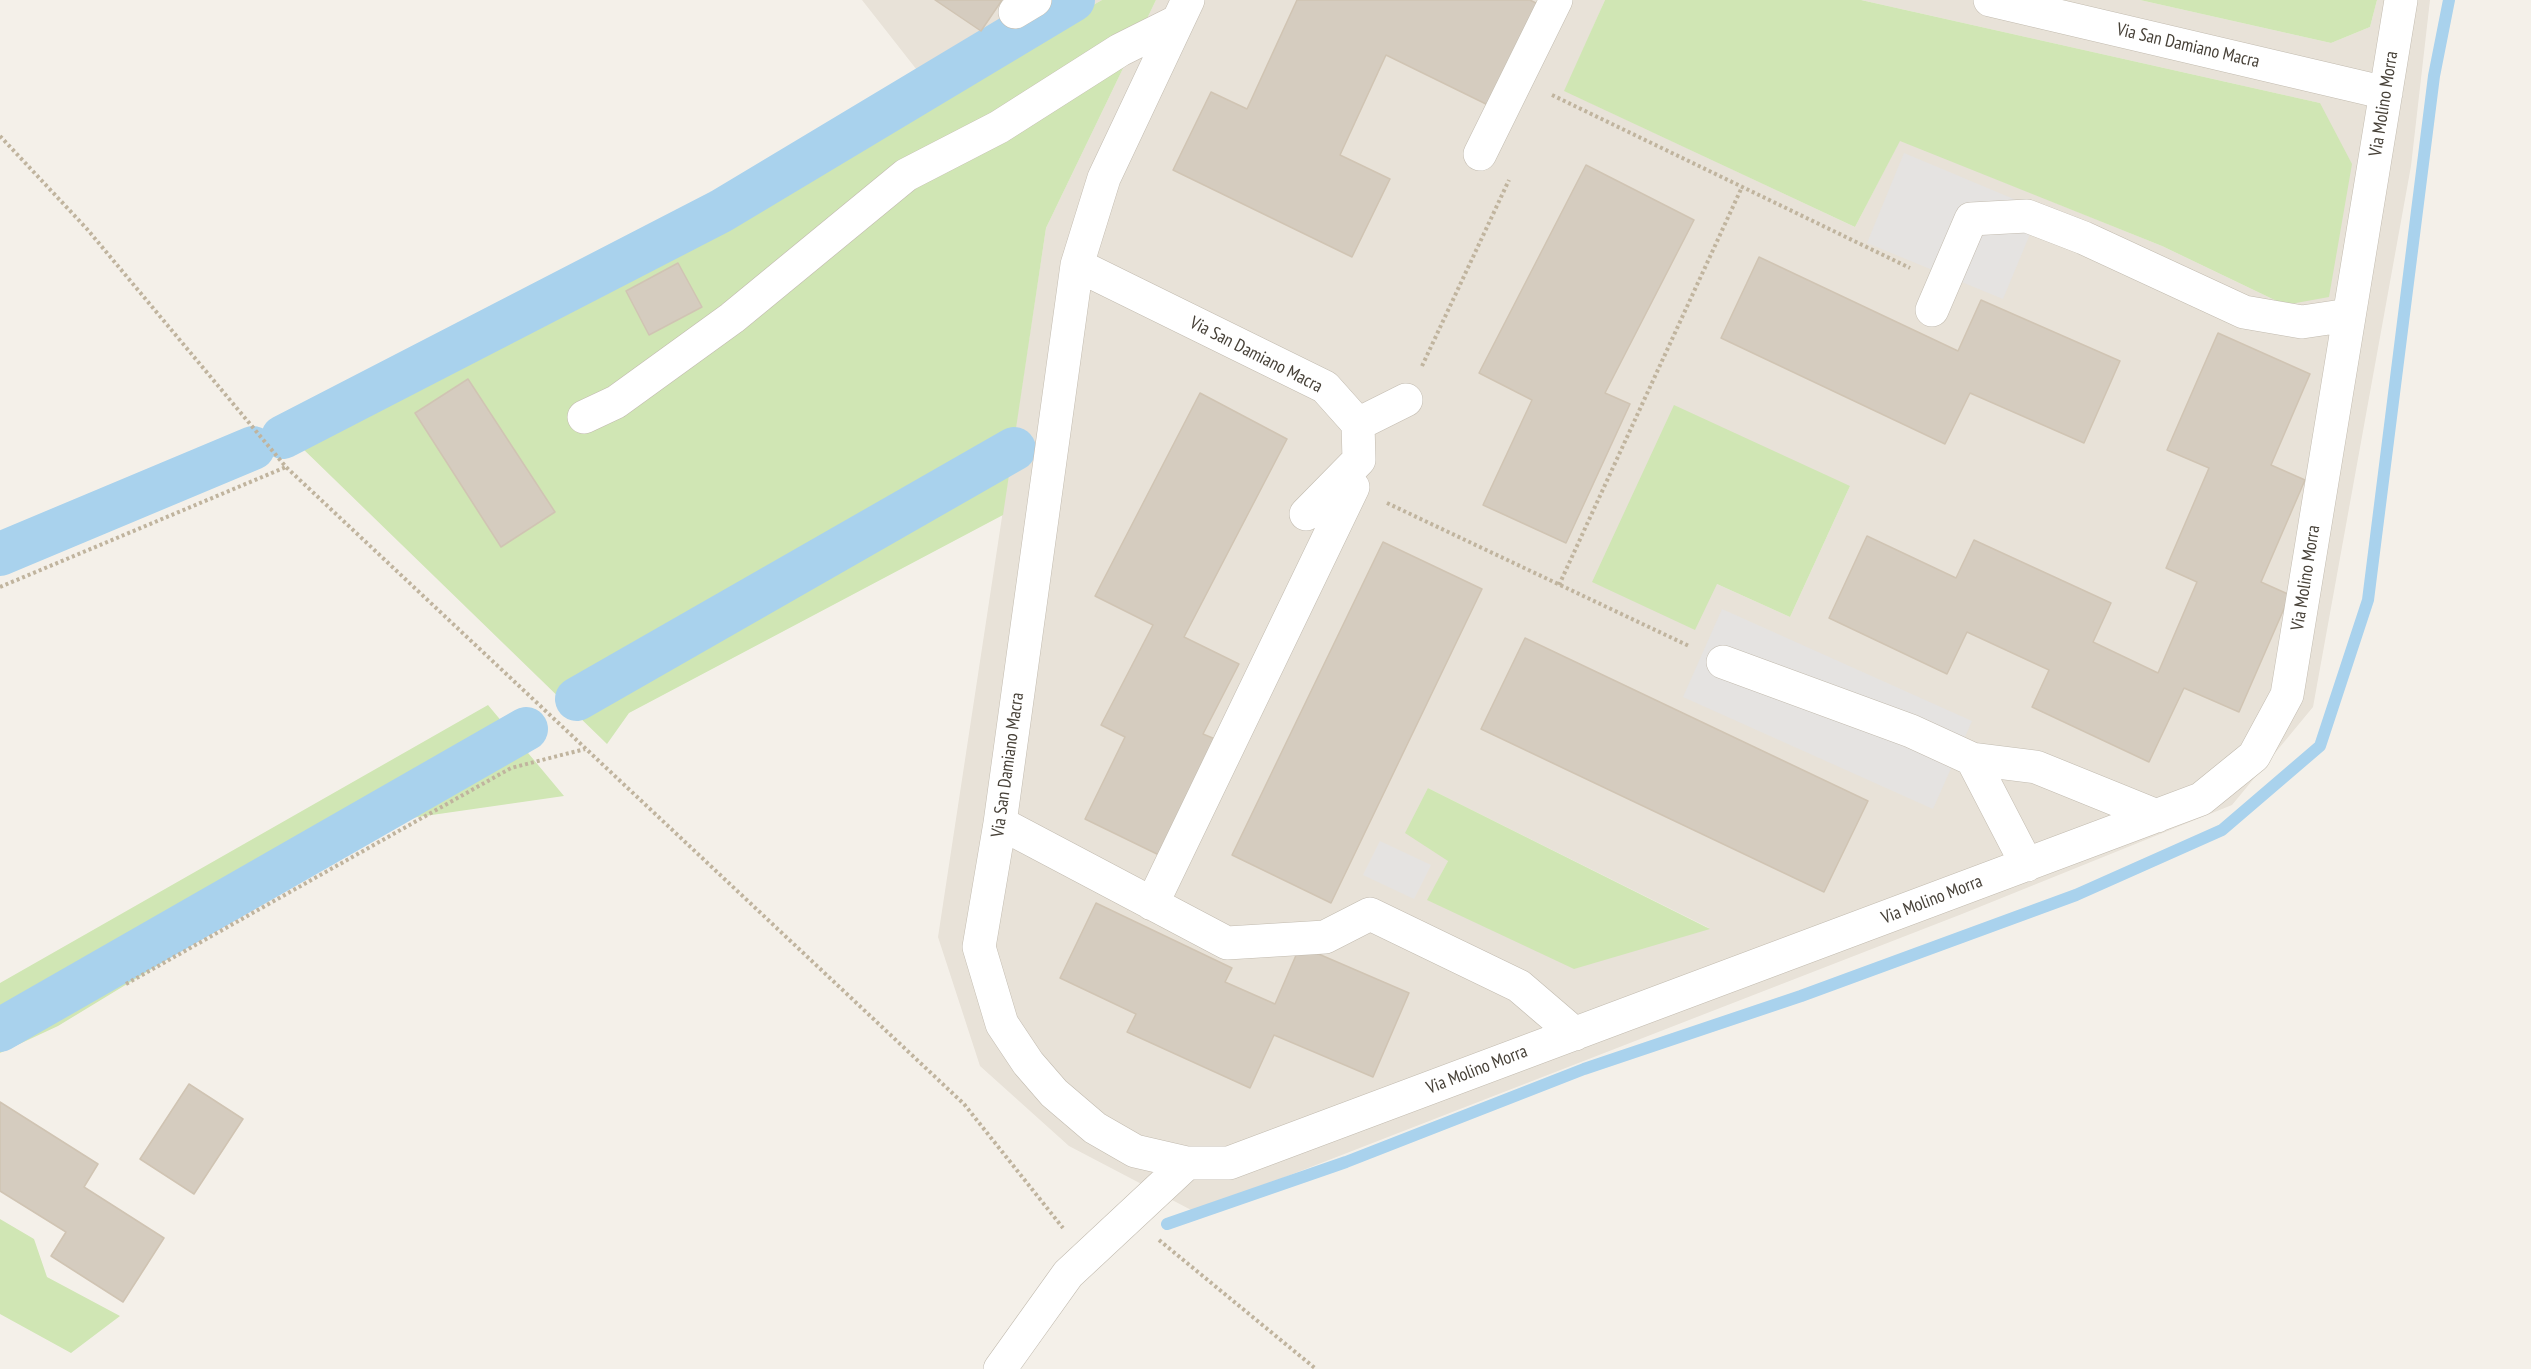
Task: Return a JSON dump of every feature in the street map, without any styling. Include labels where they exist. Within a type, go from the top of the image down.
[{"type":"street","points":[[1480,154],[1556,0]]},
{"type":"street","name":"Via San Damiano Macra","points":[[1990,0],[2386,93]]},
{"type":"street","name":"Via Molino Morra","points":[[1187,1163],[1229,1163],[2201,800],[2254,756],[2287,695],[2401,0]]},
{"type":"street","points":[[584,417],[616,402],[732,318],[906,175],[999,127],[1183,10]]},
{"type":"street","name":"Via San Damiano Macra","points":[[1183,10],[1104,178],[1077,265],[1000,824],[979,947],[1002,1024],[1028,1064],[1054,1093],[1095,1128],[1135,1151],[1187,1163]]},
{"type":"street","points":[[1938,297],[1971,219],[2027,216],[2084,238],[2244,312],[2302,322],[2349,315]]},
{"type":"street","name":"Via San Damiano Macra","points":[[1077,265],[1324,387],[1358,423]]},
{"type":"street","points":[[1152,904],[1355,488],[1359,460],[1358,423],[1406,400]]},
{"type":"street","points":[[1306,514],[1355,488]]},
{"type":"street","points":[[1723,663],[1911,731],[1972,759],[2036,767],[2157,816]]},
{"type":"street","points":[[1972,759],[2026,865]]},
{"type":"street","points":[[1000,824],[1227,943],[1325,937],[1370,914],[1519,986],[1575,1034]]},
{"type":"street","points":[[1000,1369],[1068,1274],[1187,1163]]},
{"type":"path","points":[[1544,104],[1554,83]]},
{"type":"path","points":[[1549,94],[1742,187],[1938,297]]},
{"type":"path","points":[[0,136],[87,229],[286,466],[964,1104],[1086,1257]]},
{"type":"path","points":[[1406,400],[1510,178]]},
{"type":"path","points":[[1559,585],[1742,187]]},
{"type":"path","points":[[0,587],[286,466]]},
{"type":"path","points":[[1355,488],[1723,663]]},
{"type":"path","points":[[126,984],[511,768],[586,749]]},
{"type":"path","points":[[1130,1217],[1316,1369]]},
{"type":"shaded area","points":[[862,0],[1102,0],[935,93]]},
{"type":"shaded area","points":[[1156,0],[1605,0],[1565,91],[1855,227],[1900,140],[2162,246],[2285,305],[2320,103],[1861,0],[2140,0],[2331,43],[2370,27],[2377,0],[2430,0],[2411,166],[2313,707],[2232,805],[1962,914],[1195,1212],[1069,1146],[980,1066],[938,937],[1046,228]],"holes":[[[1850,486],[1790,617],[1717,584]],[[1428,788],[1709,928],[1428,900],[1448,861]]]},
{"type":"shaded area","points":[[1904,153],[2040,210],[2003,299],[1867,243]]},
{"type":"shaded area","points":[[1722,609],[1972,721],[1933,809],[1683,697]]},
{"type":"shaded area","points":[[1380,841],[1431,865],[1414,899],[1363,875]]},
{"type":"green space","points":[[1102,0],[1156,0],[1046,228],[1003,515],[629,713],[607,744],[299,445],[617,275]]},
{"type":"green space","points":[[1605,0],[1861,0],[2320,103],[2352,164],[2329,297],[2285,305],[2162,246],[1900,141],[1855,227],[1564,91]]},
{"type":"green space","points":[[2140,0],[2377,0],[2370,27],[2331,43]]},
{"type":"green space","points":[[1674,405],[1850,486],[1790,617],[1717,584],[1695,630],[1592,582]]},
{"type":"green space","points":[[488,705],[564,796],[397,820],[58,1026],[0,1053],[0,983]]},
{"type":"green space","points":[[1428,788],[1710,929],[1574,969],[1427,900],[1448,861],[1405,833]]},
{"type":"green space","points":[[0,1219],[34,1239],[47,1277],[120,1316],[71,1353],[0,1314]]},
{"type":"building","points":[[935,0],[1002,0],[981,31]]},
{"type":"building","points":[[1297,0],[1530,0],[1538,4],[1488,105],[1386,55],[1340,155],[1390,179],[1352,257],[1173,170],[1211,92],[1247,109]]},
{"type":"building","points":[[1586,165],[1694,220],[1605,393],[1630,404],[1566,543],[1483,505],[1532,400],[1479,373]]},
{"type":"building","points":[[1759,257],[1958,351],[1981,300],[2120,361],[2084,443],[1970,393],[1945,444],[1721,338]]},
{"type":"building","points":[[678,263],[702,307],[649,335],[626,291]]},
{"type":"building","points":[[2218,333],[2310,374],[2271,465],[2305,480],[2261,582],[2290,595],[2239,712],[2184,688],[2149,762],[2032,707],[2049,670],[1967,632],[1947,674],[1829,618],[1867,536],[1956,578],[1974,540],[2111,603],[2093,642],[2158,673],[2197,582],[2166,568],[2209,468],[2167,450]]},
{"type":"building","points":[[468,379],[555,512],[501,547],[415,413]]},
{"type":"building","points":[[1200,393],[1287,439],[1184,637],[1239,664],[1203,734],[1215,739],[1159,855],[1085,819],[1125,737],[1101,725],[1153,625],[1095,596]]},
{"type":"building","points":[[1383,542],[1482,589],[1331,903],[1232,855]]},
{"type":"building","points":[[1525,638],[1868,801],[1824,892],[1481,729]]},
{"type":"building","points":[[1096,903],[1232,968],[1225,982],[1275,1004],[1300,946],[1409,993],[1373,1077],[1274,1035],[1250,1088],[1127,1032],[1136,1014],[1060,978]]},
{"type":"building","points":[[189,1084],[243,1119],[194,1194],[140,1159]]},
{"type":"building","points":[[0,1102],[98,1164],[84,1187],[164,1238],[123,1302],[51,1256],[66,1232],[0,1191]]},
{"type":"waterway","points":[[283,437],[721,211],[1073,0]]},
{"type":"waterway","points":[[1167,1224],[1346,1162],[1584,1069],[1801,996],[2076,895],[2222,830],[2320,746],[2368,600],[2434,76],[2449,0]]},
{"type":"waterway","points":[[0,554],[253,448]]},
{"type":"waterway","points":[[577,699],[1014,449]]},
{"type":"waterway","points":[[0,1030],[526,729]]}]
